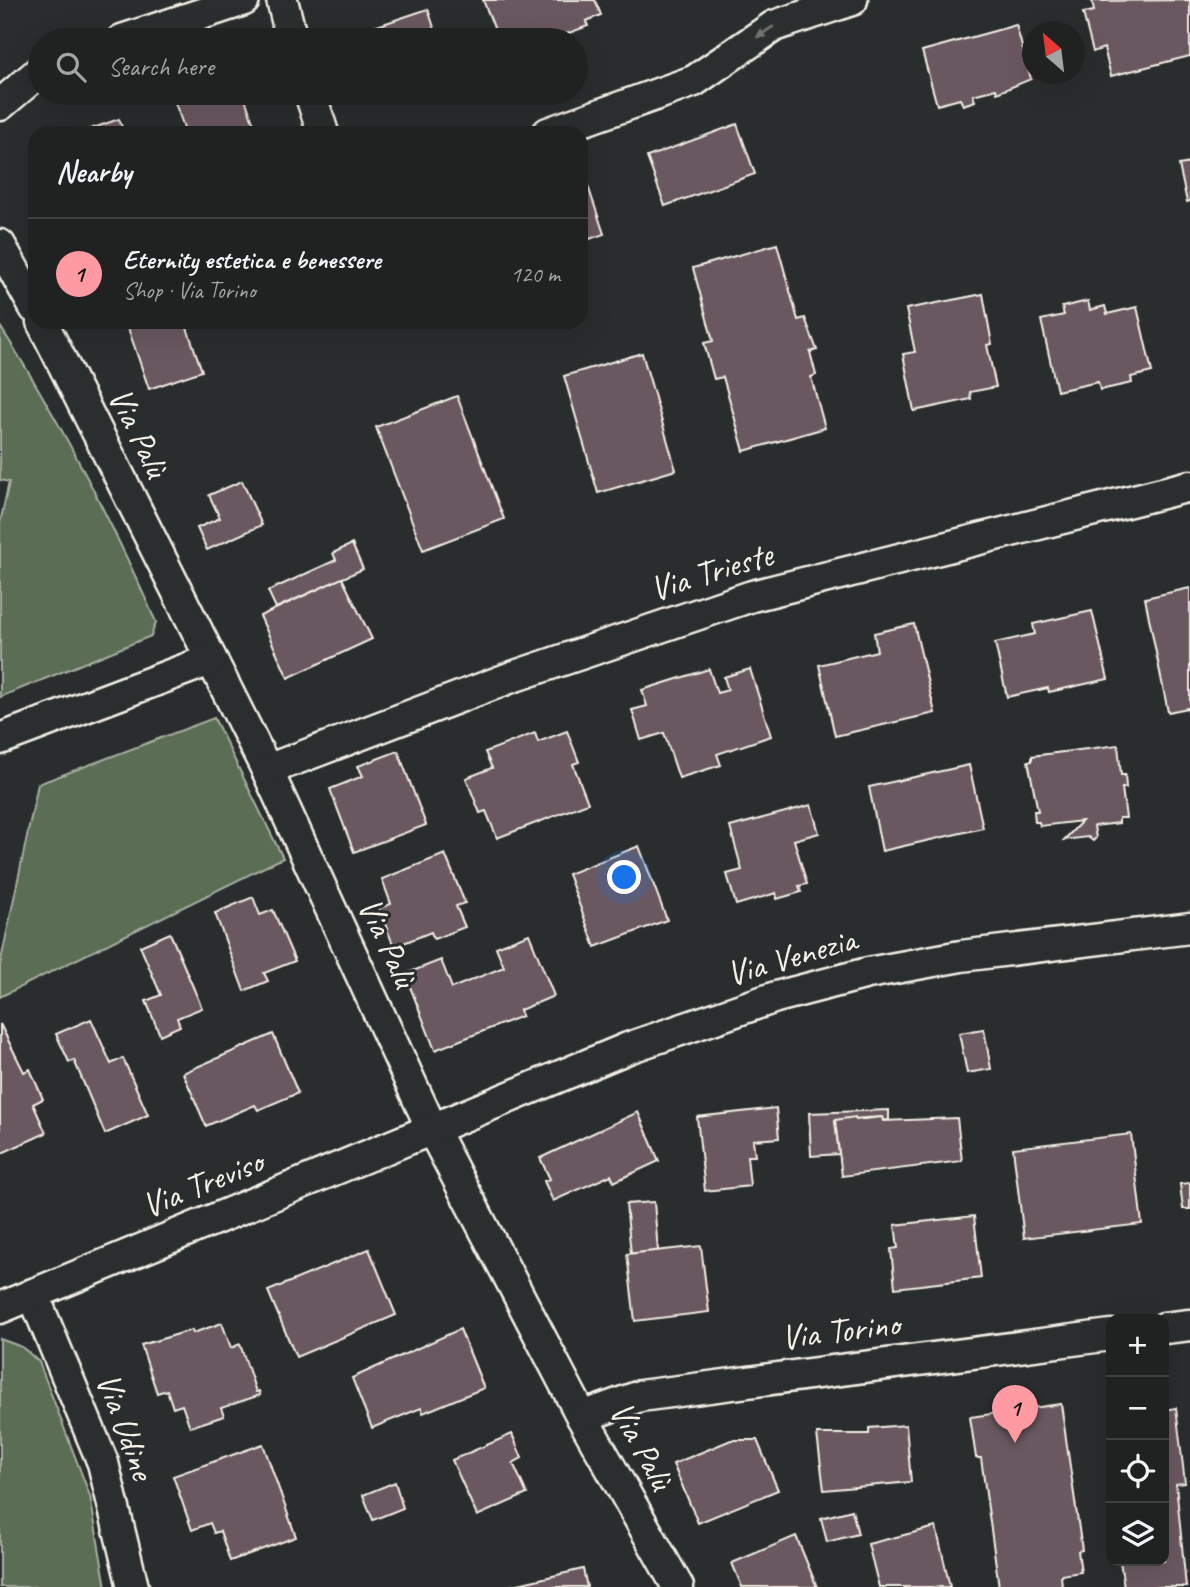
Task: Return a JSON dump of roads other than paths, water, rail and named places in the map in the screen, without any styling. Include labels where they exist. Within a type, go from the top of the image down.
[{"type":"street","points":[[159,28],[244,0]]},
{"type":"street","points":[[282,0],[289,28]]},
{"type":"street","points":[[568,126],[694,81],[774,26],[852,0]]},
{"type":"street","points":[[0,76],[28,72]]},
{"type":"street","points":[[0,104],[28,80]]},
{"type":"street","points":[[314,105],[321,126]]},
{"type":"street","points":[[0,245],[28,295]]},
{"type":"street","name":"Via Palù","points":[[45,329],[209,660],[267,770],[432,1129],[582,1417],[678,1587]]},
{"type":"street","name":"Via Trieste","points":[[267,770],[512,677],[752,596],[1190,486]]},
{"type":"street","points":[[0,739],[209,660]]},
{"type":"street","name":"Via Venezia","points":[[432,1129],[628,1048],[776,997],[842,980],[961,956],[1190,928]]},
{"type":"street","name":"Via Treviso","points":[[0,1308],[432,1129]]},
{"type":"street","name":"Via Udine","points":[[33,1294],[103,1463],[133,1587]]},
{"type":"street","points":[[1169,1327],[1190,1325]]},
{"type":"street","name":"Via Torino","points":[[582,1417],[640,1396],[1106,1336]]},
{"type":"place","name":"Eternity estetica e benessere","points":[[1015,1443]]}]
